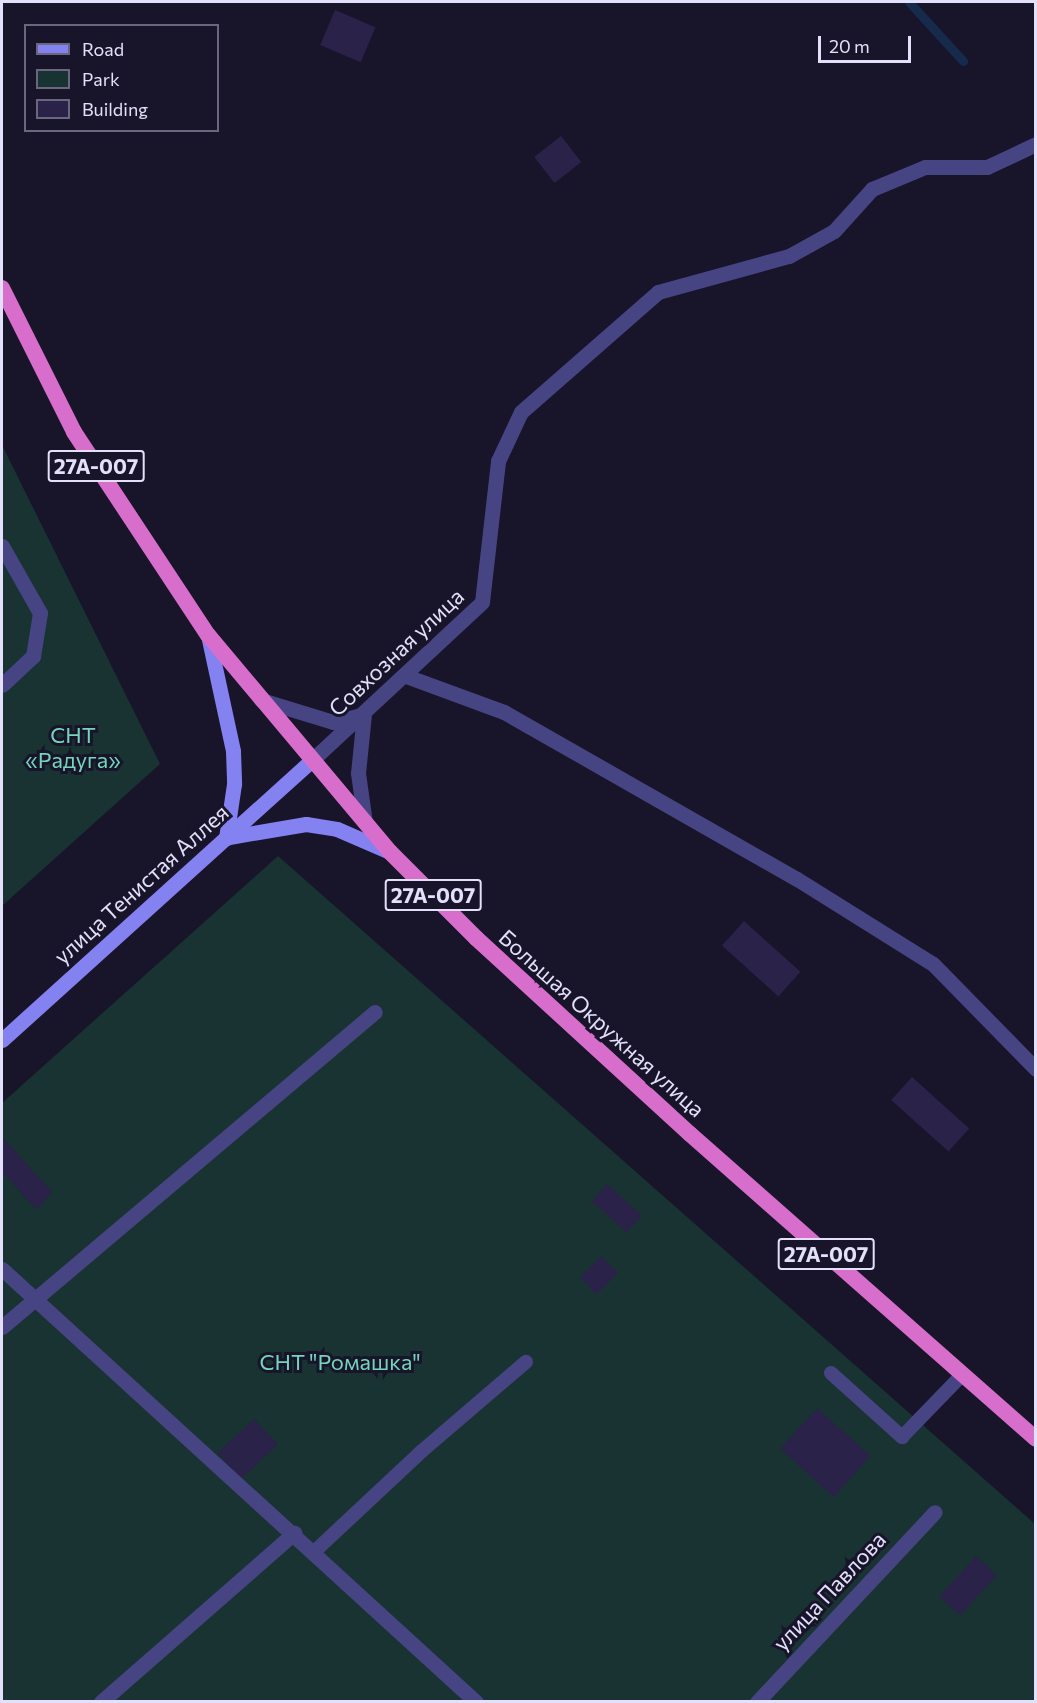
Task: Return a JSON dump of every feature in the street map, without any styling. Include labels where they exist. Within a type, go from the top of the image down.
[{"type":"highway","name":"Большая Окружная улица","points":[[2,288],[74,432],[208,635],[311,761],[390,852],[483,945],[962,1376],[1035,1438]]},
{"type":"main road","points":[[208,635],[233,751],[234,784],[226,838],[306,824],[337,829],[390,852]]},
{"type":"main road","name":"улица Тенистая Аллея","points":[[2,1040],[311,761]]},
{"type":"street","name":"Совхозная улица","points":[[311,761],[406,676],[482,602],[498,461],[521,412],[658,292],[789,256],[834,231],[872,189],[925,167],[987,167],[1035,144]]},
{"type":"street","points":[[2,546],[40,613],[33,657],[2,685]]},
{"type":"street","points":[[406,676],[504,712],[798,879],[933,964],[1035,1070]]},
{"type":"street","points":[[261,700],[333,722],[364,714],[358,773],[364,822]]},
{"type":"street","points":[[2,1327],[375,1012]]},
{"type":"street","points":[[2,1269],[32,1300],[294,1533],[476,1701]]},
{"type":"street","name":"улица Павлова","points":[[757,1701],[935,1512]]},
{"type":"street","points":[[101,1701],[294,1533]]},
{"type":"lane","points":[[314,1552],[422,1451],[526,1362]]},
{"type":"lane","points":[[831,1373],[902,1437],[962,1376]]},
{"type":"green space","name":"СНТ «Радуга»","points":[[2,445],[160,764],[2,906]]},
{"type":"green space","name":"СНТ \"Ромашка\"","points":[[278,856],[1035,1524],[1035,1701],[2,1701],[2,1103]]},
{"type":"building","points":[[335,10],[376,27],[361,62],[320,45]]},
{"type":"building","points":[[561,136],[581,162],[555,183],[534,157]]},
{"type":"building","points":[[744,921],[800,972],[778,996],[722,946]]},
{"type":"building","points":[[912,1077],[969,1129],[948,1152],[891,1100]]},
{"type":"building","points":[[2,1137],[53,1193],[36,1209],[2,1172]]},
{"type":"building","points":[[607,1184],[642,1215],[627,1233],[592,1201]]},
{"type":"building","points":[[601,1256],[618,1273],[597,1294],[580,1277]]},
{"type":"building","points":[[817,1408],[871,1456],[834,1497],[780,1449]]},
{"type":"building","points":[[254,1419],[278,1445],[241,1479],[217,1453]]},
{"type":"building","points":[[976,1556],[997,1575],[960,1616],[939,1597]]},
{"type":"waterway","points":[[909,2],[963,61]]}]
